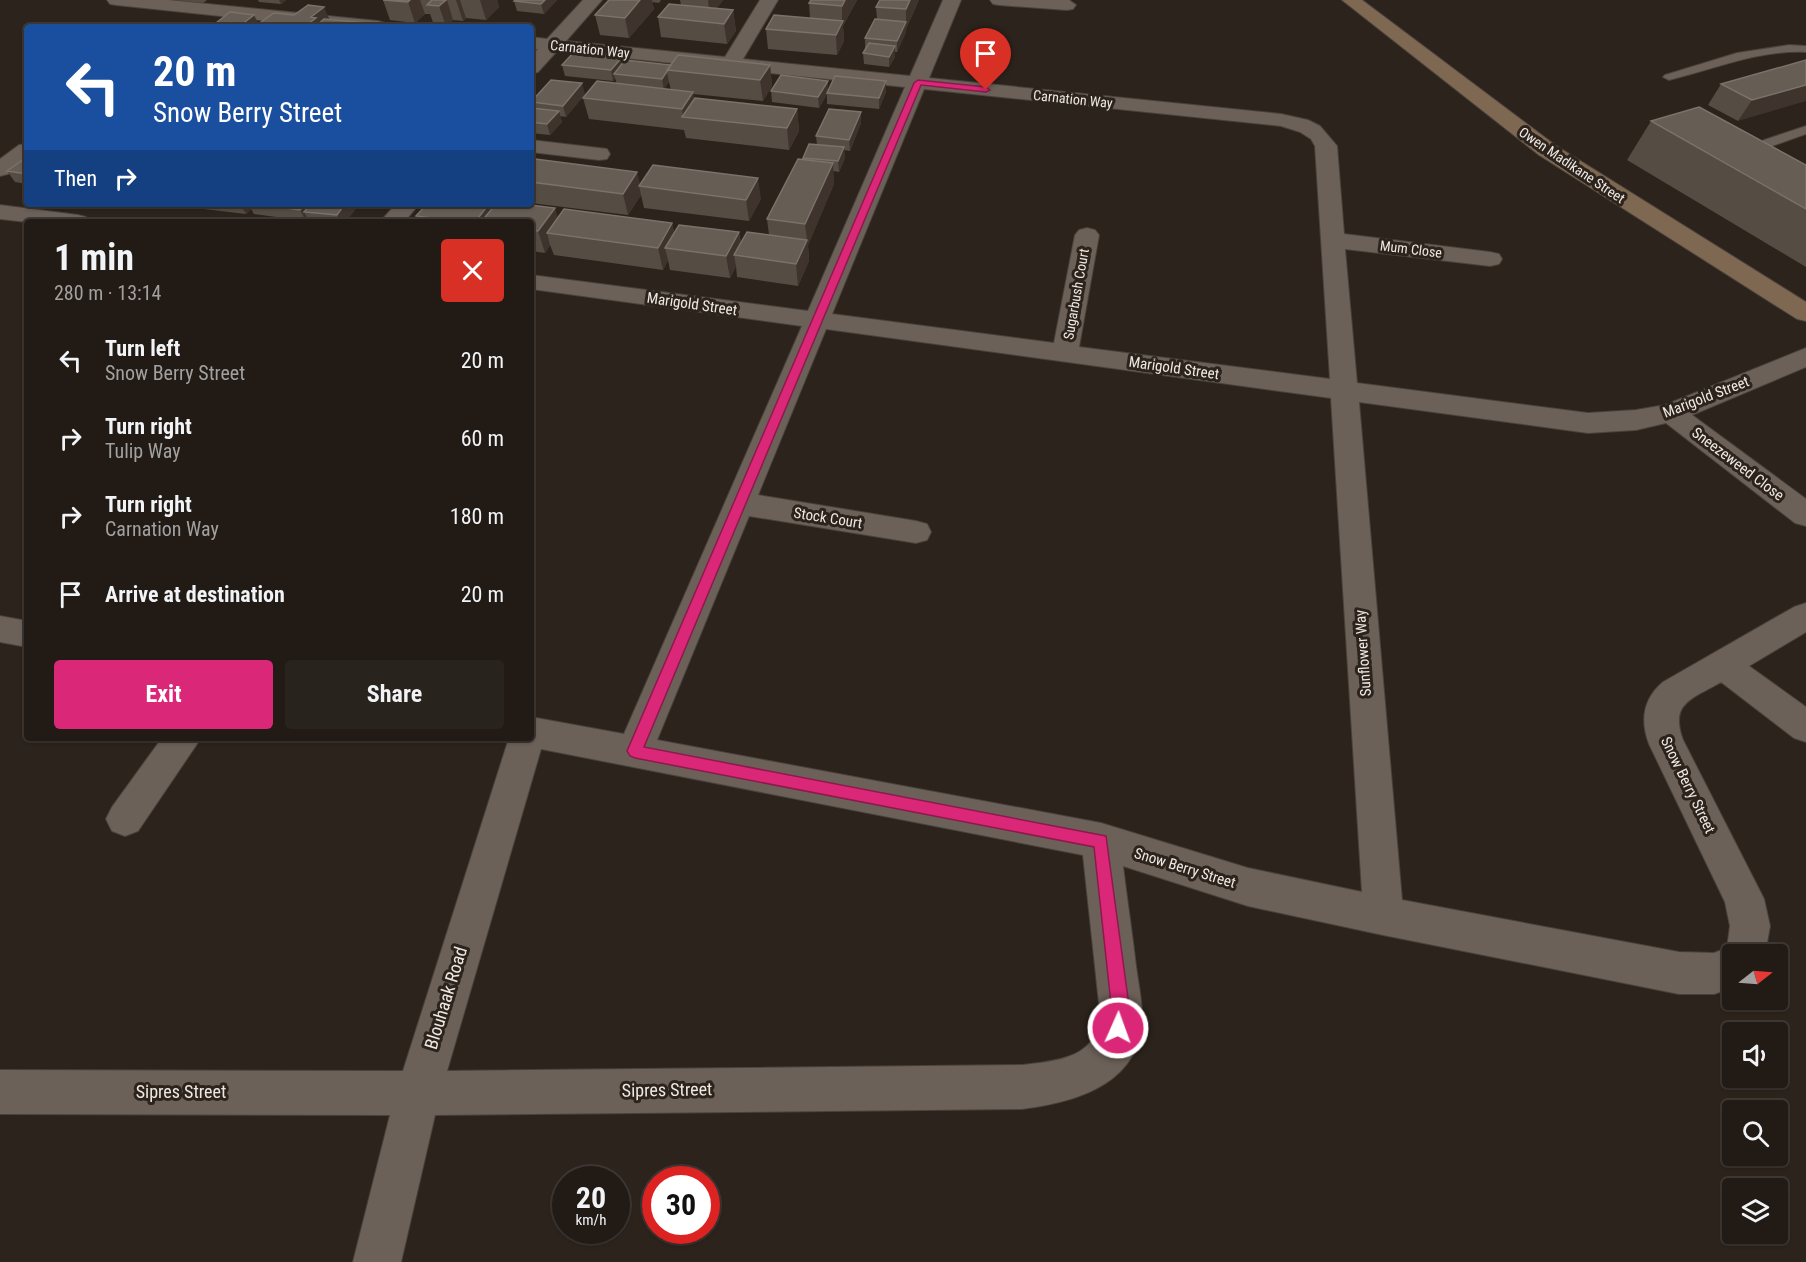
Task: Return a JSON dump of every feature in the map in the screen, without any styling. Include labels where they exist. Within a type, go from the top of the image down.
[{"type":"street","points":[[116,0],[228,5],[358,24]]},
{"type":"street","points":[[534,65],[592,0]]},
{"type":"street","points":[[730,63],[769,0]]},
{"type":"street","points":[[635,751],[952,0]]},
{"type":"street","points":[[999,0],[1067,5]]},
{"type":"street","name":"Owen Madikane Street","points":[[1351,0],[1547,150],[1806,313]]},
{"type":"street","points":[[202,24],[228,5]]},
{"type":"street","name":"Carnation Way","points":[[534,43],[1281,120],[1307,127],[1316,132],[1326,146],[1344,391]]},
{"type":"street","points":[[534,146],[599,154]]},
{"type":"street","points":[[0,169],[24,152]]},
{"type":"street","points":[[395,219],[405,207]]},
{"type":"street","points":[[0,212],[55,219]]},
{"type":"street","name":"Sugarbush Court","points":[[1065,354],[1087,235]]},
{"type":"street","name":"Mum Close","points":[[1333,240],[1490,259]]},
{"type":"street","name":"Marigold Street","points":[[534,282],[1588,423],[1636,420],[1671,413],[1806,357]]},
{"type":"street","name":"Sunflower Way","points":[[1344,391],[1383,916]]},
{"type":"street","name":"Sneezeweed Close","points":[[1671,413],[1806,514]]},
{"type":"street","name":"Stock Court","points":[[740,503],[916,532]]},
{"type":"street","name":"Snow Berry Street","points":[[1749,944],[1751,921],[1743,899],[1660,726],[1660,711],[1665,700],[1806,616]]},
{"type":"street","points":[[1723,665],[1806,727]]},
{"type":"street","name":"Snow Berry Street","points":[[534,733],[1101,841],[1248,887],[1383,916],[1679,973],[1705,975],[1722,971]]},
{"type":"street","points":[[125,819],[181,741]]},
{"type":"street","name":"Blouhaak Road","points":[[377,1262],[418,1093],[526,741]]},
{"type":"street","name":"Sipres Street","points":[[0,1092],[418,1093],[1022,1086],[1054,1083],[1082,1074],[1103,1060],[1116,1042],[1121,1013],[1101,841]]},
{"type":"lane","points":[[1669,77],[1767,50],[1806,49]]},
{"type":"lane","points":[[1806,130],[1768,143],[1757,154],[1758,159],[1766,168],[1806,190]]},
{"type":"building","points":[[383,0],[410,0],[408,2]]},
{"type":"building","points":[[432,0],[446,0],[439,6],[427,5]]},
{"type":"building","points":[[515,0],[545,0],[541,4]]},
{"type":"building","points":[[609,0],[640,0],[625,18],[595,15]]},
{"type":"building","points":[[811,0],[845,0],[842,6],[809,3]]},
{"type":"building","points":[[880,0],[910,0],[906,9],[876,7]]},
{"type":"building","points":[[669,4],[733,10],[724,24],[658,17]]},
{"type":"building","points":[[308,5],[324,7],[311,17],[316,18],[308,24],[258,24],[274,13],[294,15]]},
{"type":"building","points":[[230,12],[254,15],[242,24],[215,24]]},
{"type":"building","points":[[774,15],[843,21],[836,35],[766,29]]},
{"type":"building","points":[[324,19],[380,24],[318,24]]},
{"type":"building","points":[[875,19],[906,22],[897,41],[865,38]]},
{"type":"building","points":[[869,43],[895,46],[889,57],[863,53]]},
{"type":"building","points":[[575,51],[623,56],[611,70],[562,65]]},
{"type":"building","points":[[678,55],[770,65],[760,80],[667,70]]},
{"type":"building","points":[[625,60],[671,65],[662,79],[614,74]]},
{"type":"building","points":[[1806,60],[1806,85],[1752,100],[1721,84]]},
{"type":"building","points":[[781,75],[828,81],[818,97],[771,91]]},
{"type":"building","points":[[835,76],[886,81],[879,98],[827,93]]},
{"type":"building","points":[[551,80],[582,83],[563,106],[534,102],[534,99]]},
{"type":"building","points":[[597,81],[693,92],[682,109],[583,98]]},
{"type":"building","points":[[695,98],[797,109],[787,128],[682,117]]},
{"type":"building","points":[[1699,107],[1806,165],[1806,209],[1651,121]]},
{"type":"building","points":[[534,108],[559,111],[547,124],[534,122]]},
{"type":"building","points":[[829,109],[861,112],[849,140],[816,136]]},
{"type":"building","points":[[809,144],[844,147],[838,161],[803,158]]},
{"type":"building","points":[[24,159],[24,174],[7,171]]},
{"type":"building","points":[[798,159],[833,163],[805,224],[767,219]]},
{"type":"building","points":[[534,160],[637,172],[623,194],[534,182]]},
{"type":"building","points":[[653,165],[758,178],[746,200],[639,186]]},
{"type":"building","points":[[534,205],[555,208],[538,231],[534,230],[534,219],[484,219],[494,207]]},
{"type":"building","points":[[278,207],[303,207],[300,210]]},
{"type":"building","points":[[308,207],[343,207],[337,215],[304,212]]},
{"type":"building","points":[[424,207],[487,207],[477,219],[416,216]]},
{"type":"building","points":[[564,209],[672,223],[658,248],[547,233]]},
{"type":"building","points":[[679,225],[739,232],[726,256],[665,248]]},
{"type":"building","points":[[747,232],[807,240],[796,264],[734,255]]},
{"type":"route","points":[[986,90],[918,83],[635,751],[1101,841],[1121,1013],[1118,1028]]}]
